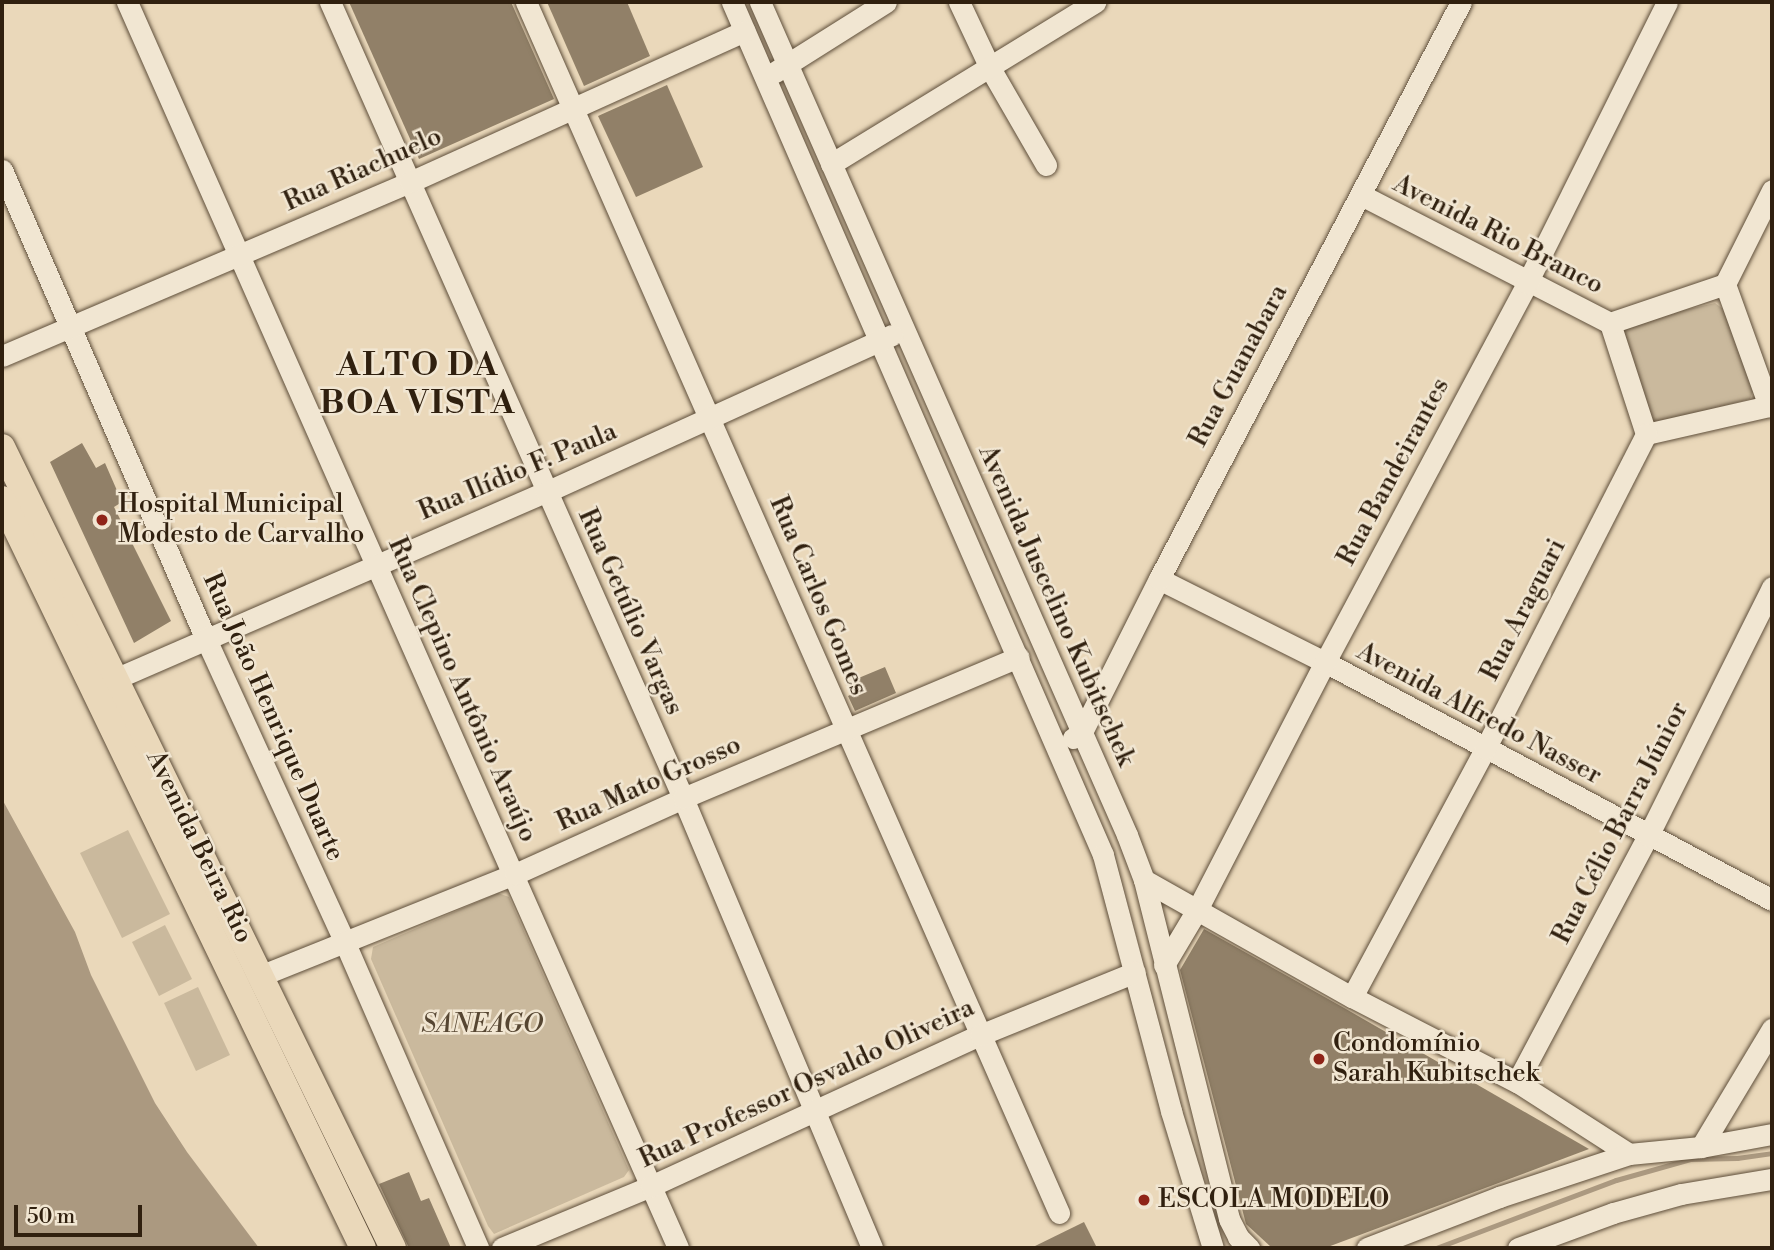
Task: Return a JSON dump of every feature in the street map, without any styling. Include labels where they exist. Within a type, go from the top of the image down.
[{"type":"main road","name":"Avenida Beira Rio","points":[[2,447],[393,1248]]},
{"type":"main road","name":"Avenida Beira Rio","points":[[2,499],[363,1248]]},
{"type":"street","name":"Rua Clepino Antônio Araújo","points":[[127,2],[240,254],[374,565],[515,874],[678,1248]]},
{"type":"street","name":"Rua Getúlio Vargas","points":[[330,2],[683,798],[872,1248]]},
{"type":"street","name":"Rua Carlos Gomes","points":[[526,2],[570,108],[711,418],[845,730],[1059,1213]]},
{"type":"street","name":"Avenida Juscelino Kubitschek","points":[[732,2],[985,578],[1103,855],[1171,1111],[1213,1248]]},
{"type":"street","name":"Avenida Juscelino Kubitschek","points":[[760,2],[1144,880],[1229,1219],[1238,1237],[1249,1248]]},
{"type":"street","points":[[765,78],[886,2]]},
{"type":"street","points":[[959,2],[990,68],[1046,165]]},
{"type":"street","points":[[815,190],[834,171],[1095,2]]},
{"type":"street","name":"Rua Guanabara","points":[[1081,734],[1159,579],[1461,2]]},
{"type":"street","name":"Rua Bandeirantes","points":[[1164,965],[1198,908],[1325,662],[1527,283],[1667,2]]},
{"type":"street","name":"Rua Riachuelo","points":[[2,356],[410,182],[744,32]]},
{"type":"street","name":"Rua João Henrique Duarte","points":[[2,170],[205,637],[345,943],[478,1248]]},
{"type":"street","points":[[1725,284],[1770,407],[1646,434],[1609,323],[1725,284],[1772,190]]},
{"type":"street","name":"Avenida Rio Branco","points":[[1361,195],[1609,323]]},
{"type":"street","name":"Rua Ilídio F. Paula","points":[[115,679],[205,637],[546,492],[904,330]]},
{"type":"street","name":"Rua Araguari","points":[[1352,997],[1485,749],[1646,434]]},
{"type":"street","points":[[985,578],[1009,568]]},
{"type":"street","name":"Avenida Alfredo Nasser","points":[[1159,579],[1325,662],[1772,900]]},
{"type":"street","name":"Rua Célio Barra Júnior","points":[[1517,1082],[1648,836],[1772,587]]},
{"type":"street","name":"Rua Mato Grosso","points":[[262,975],[515,874],[683,798],[1019,657]]},
{"type":"street","points":[[1057,744],[1081,734]]},
{"type":"street","points":[[1144,880],[1352,997],[1517,1082],[1629,1154]]},
{"type":"street","name":"Rua Professor Osvaldo Oliveira","points":[[502,1248],[651,1186],[980,1035],[1135,972]]},
{"type":"street","points":[[1701,1147],[1772,1029]]},
{"type":"street","points":[[1367,1248],[1499,1198],[1629,1154],[1701,1147],[1772,1133]]},
{"type":"street","points":[[1518,1248],[1613,1213],[1681,1194],[1772,1179]]},
{"type":"green space","points":[[1715,303],[1723,309],[1754,389],[1750,399],[1659,423],[1651,420],[1619,332],[1624,324]]},
{"type":"green space","points":[[128,830],[170,914],[122,938],[80,853]]},
{"type":"green space","name":"SANEAGO","points":[[498,893],[509,897],[629,1170],[624,1177],[494,1234],[488,1226],[371,959],[373,947]]},
{"type":"green space","points":[[165,925],[192,979],[159,996],[132,942]]},
{"type":"green space","points":[[198,987],[230,1055],[196,1071],[164,1003]]},
{"type":"shaded area","points":[[2,799],[75,932],[91,975],[155,1103],[187,1152],[259,1248],[2,1248]]},
{"type":"building","points":[[349,2],[511,2],[554,99],[419,159]]},
{"type":"building","points":[[547,2],[627,2],[650,56],[584,86]]},
{"type":"building","points":[[667,85],[703,167],[636,197],[598,116]]},
{"type":"building","points":[[82,443],[96,468],[105,463],[122,502],[114,507],[171,621],[134,643],[50,462]]},
{"type":"building","points":[[885,667],[896,693],[855,711],[848,696],[854,693],[849,682]]},
{"type":"building","name":"Condomínio Sarah Kubitschek","points":[[1204,929],[1589,1149],[1325,1248],[1271,1247],[1246,1224],[1180,970]]},
{"type":"building","points":[[409,1172],[421,1201],[429,1198],[451,1248],[409,1248],[379,1184]]},
{"type":"building","points":[[1084,1222],[1097,1248],[1031,1248]]},
{"type":"waterway","points":[[1436,1248],[1616,1180],[1690,1159],[1737,1158],[1772,1153]]},
{"type":"place","name":"Hospital Municipal Modesto de Carvalho","points":[[102,520]]},
{"type":"place","name":"Condomínio Sarah Kubitschek","points":[[1319,1059]]},
{"type":"place","name":"ESCOLA MODELO","points":[[1144,1200]]},
{"type":"district","name":"ALTO DA BOA VISTA","points":[[418,385]]}]
